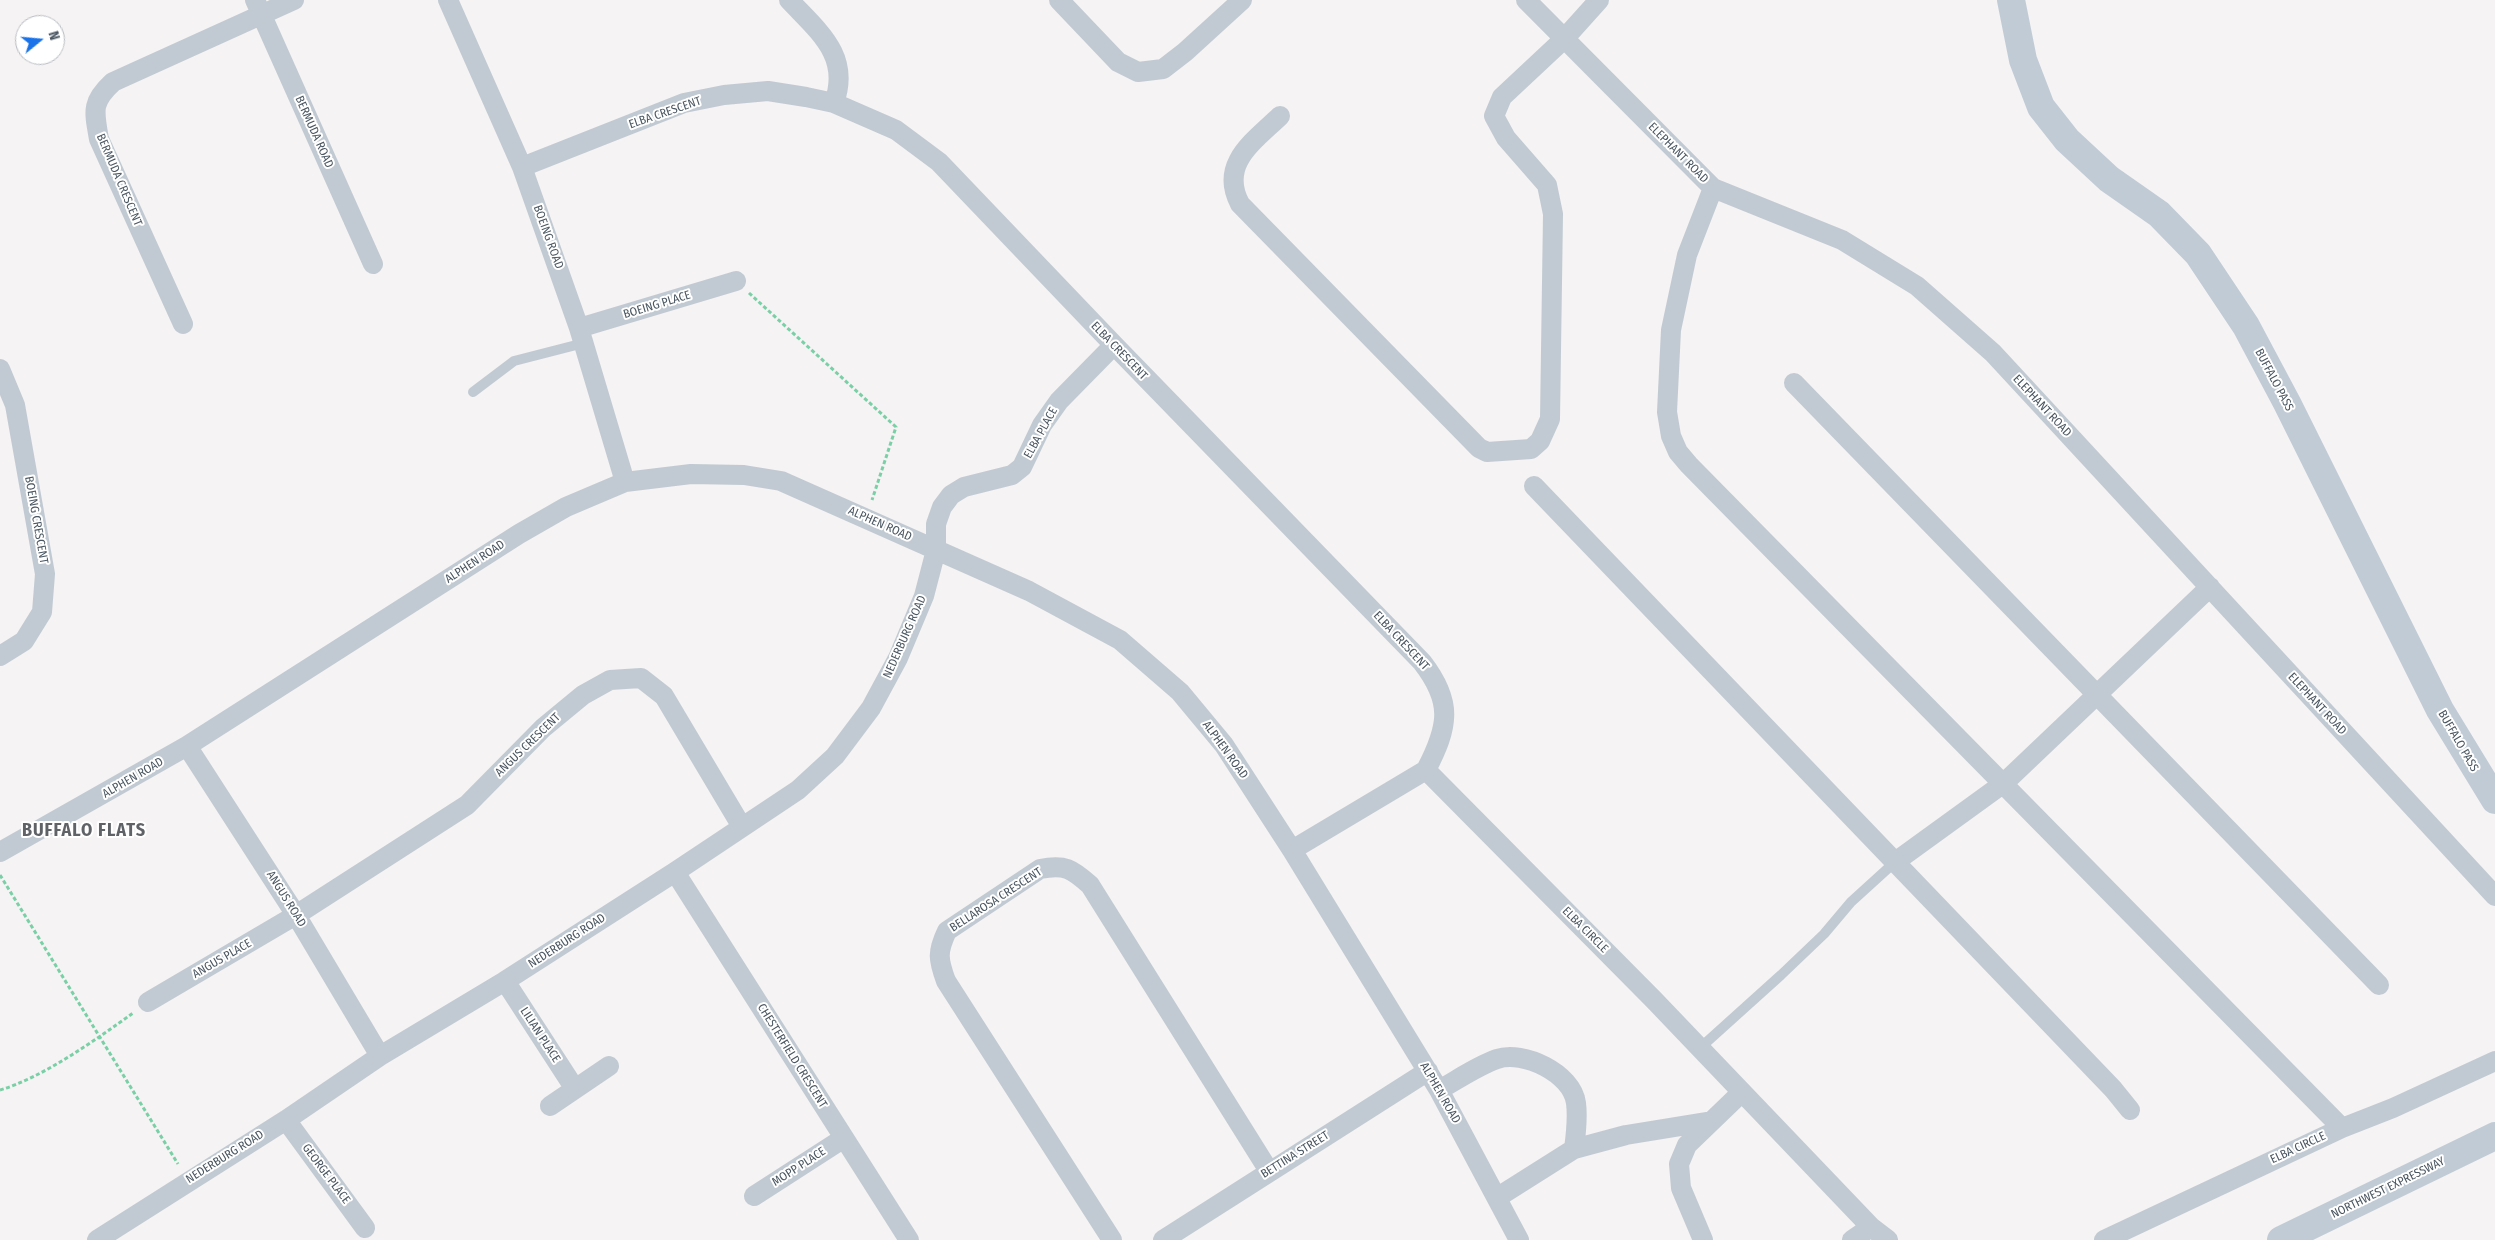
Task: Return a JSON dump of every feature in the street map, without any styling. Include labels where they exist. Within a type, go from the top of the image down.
[{"type":"main road","name":"BUFFALO PASS","points":[[2011,0],[2023,60],[2041,107],[2067,140],[2109,178],[2159,214],[2198,254],[2246,326],[2287,403],[2440,710],[2495,800]]},
{"type":"main road","name":"NORTHWEST EXPRESSWAY","points":[[2282,1240],[2495,1136]]},
{"type":"main road","name":"NORTHWEST EXPRESSWAY","points":[[2320,1240],[2495,1155]]},
{"type":"street","name":"BERMUDA CRESCENT","points":[[183,324],[99,139],[95,116],[99,95],[113,82],[259,7],[294,0]]},
{"type":"street","name":"BOEING ROAD","points":[[448,0],[522,167],[581,336],[625,482]]},
{"type":"street","points":[[789,0],[832,49],[840,70],[840,87],[834,103]]},
{"type":"street","points":[[1059,0],[1118,62],[1138,72],[1163,69],[1185,52],[1230,4]]},
{"type":"street","name":"ELEPHANT ROAD","points":[[1526,0],[1713,188],[1842,240],[1917,286],[1993,353],[2495,896]]},
{"type":"street","points":[[1280,116],[1246,148],[1237,161],[1233,182],[1234,193],[1240,204],[1479,448],[1487,452],[1531,449],[1540,441],[1550,419],[1553,214],[1547,184],[1506,138],[1494,116],[1502,97],[1564,39],[1599,0]]},
{"type":"street","name":"BERMUDA ROAD","points":[[259,7],[373,264]]},
{"type":"street","name":"ELBA CRESCENT","points":[[522,167],[684,103],[724,95],[768,92],[834,103],[896,130],[939,162],[1422,662],[1438,682],[1445,706],[1443,729],[1436,751],[1426,770]]},
{"type":"street","points":[[1713,188],[1687,255],[1670,330],[1667,412],[1671,436],[1678,452],[1688,465],[2342,1128]]},
{"type":"street","name":"BOEING PLACE","points":[[581,336],[736,281]]},
{"type":"street","name":"ELBA PLACE","points":[[936,550],[936,524],[942,507],[951,495],[964,487],[1012,475],[1022,467],[1042,425],[1059,401],[1114,345]]},
{"type":"street","name":"BOEING CRESCENT","points":[[0,370],[15,404],[45,574],[42,612],[24,641],[0,656]]},
{"type":"street","points":[[1794,383],[2379,985]]},
{"type":"street","name":"ALPHEN ROAD","points":[[0,852],[186,746],[519,534],[566,507],[625,482],[691,474],[744,475],[781,481],[1029,591],[1120,640],[1180,692],[1224,745],[1292,850],[1428,1071],[1498,1197],[1519,1240]]},
{"type":"street","points":[[1534,486],[2113,1089],[2130,1110]]},
{"type":"street","name":"NEDERBURG ROAD","points":[[110,1237],[188,1180],[286,1120],[380,1056],[505,981],[675,872],[798,790],[835,756],[871,708],[898,658],[913,623],[924,596],[936,550]]},
{"type":"street","points":[[1895,862],[2004,784],[2210,587]]},
{"type":"street","name":"ANGUS CRESCENT","points":[[296,915],[467,805],[543,728],[583,695],[610,680],[641,678],[664,696],[742,827]]},
{"type":"street","name":"ANGUS ROAD","points":[[186,746],[296,915],[380,1056]]},
{"type":"street","points":[[1292,850],[1426,770]]},
{"type":"street","name":"ELBA CIRCLE","points":[[1426,770],[1700,1048],[1871,1227],[1888,1240]]},
{"type":"street","name":"BELLAROSA CRESCENT","points":[[1112,1240],[946,981],[939,962],[940,947],[947,931],[1040,869],[1057,865],[1074,871],[1090,885],[1269,1171]]},
{"type":"street","name":"CHESTERFIELD CRESCENT","points":[[675,872],[909,1240]]},
{"type":"street","name":"ANGUS PLACE","points":[[148,1002],[296,915]]},
{"type":"street","name":"LILIAN PLACE","points":[[505,981],[575,1089]]},
{"type":"street","points":[[1439,1090],[1497,1059],[1516,1056],[1531,1060],[1561,1076],[1576,1101],[1574,1149]]},
{"type":"street","name":"ELBA CIRCLE","points":[[2104,1240],[2342,1128],[2394,1108],[2495,1061]]},
{"type":"street","points":[[550,1106],[609,1066]]},
{"type":"street","name":"BETTINA STREET","points":[[1163,1240],[1428,1071]]},
{"type":"street","points":[[1703,1240],[1681,1188],[1679,1164],[1687,1145],[1742,1092]]},
{"type":"street","name":"GEORGE PLACE","points":[[286,1120],[365,1228]]},
{"type":"street","points":[[1498,1197],[1574,1149],[1626,1135],[1712,1121]]},
{"type":"street","name":"MOPP PLACE","points":[[754,1196],[844,1138]]},
{"type":"street","points":[[1852,1240],[1871,1227]]},
{"type":"lane","points":[[473,392],[514,361],[581,336]]},
{"type":"lane","points":[[1700,1048],[1810,948],[1852,902],[1895,862]]},
{"type":"path","points":[[736,281],[896,427],[866,518]]},
{"type":"path","points":[[0,875],[188,1180]]},
{"type":"path","points":[[0,1090],[18,1085],[99,1038],[148,1002]]},
{"type":"district","name":"BUFFALO FLATS","points":[[84,831]]}]
